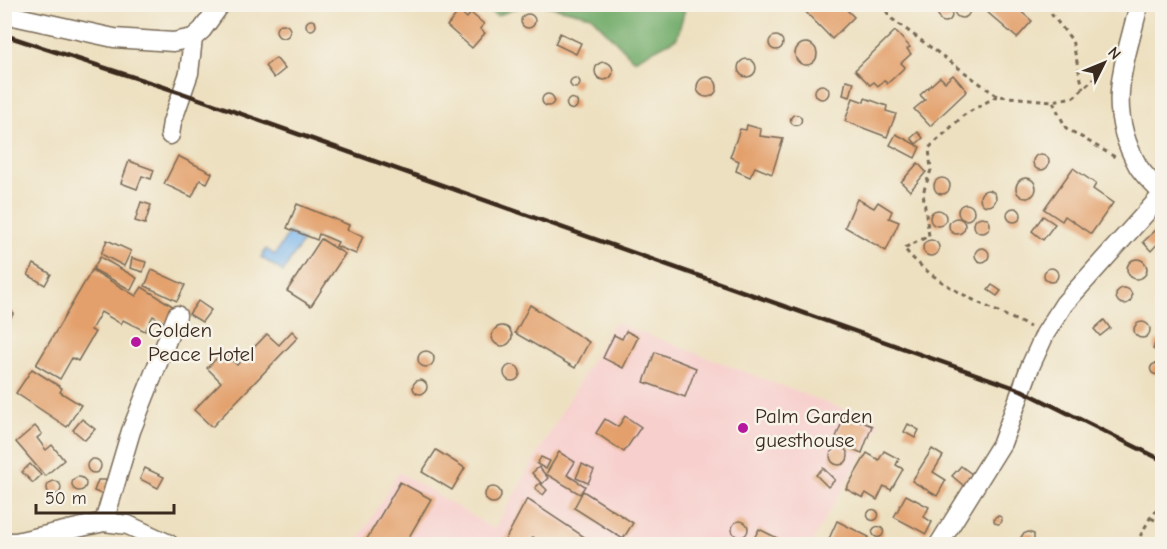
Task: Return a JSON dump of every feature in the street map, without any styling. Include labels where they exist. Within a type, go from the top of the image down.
[{"type":"street","points":[[170,135],[172,122],[189,73],[193,38],[221,4]]},
{"type":"street","points":[[939,544],[1002,443],[1045,334],[1064,304],[1162,194],[1138,167],[1122,127],[1118,92],[1139,4]]},
{"type":"street","points":[[4,14],[114,38],[173,42],[193,38]]},
{"type":"street","points":[[104,522],[131,431],[177,315]]},
{"type":"street","points":[[4,542],[16,542],[104,522],[128,525],[169,544]]},
{"type":"path","points":[[881,4],[892,19],[997,96],[1052,101],[1074,97],[1100,71],[1126,55]]},
{"type":"path","points":[[1051,4],[1052,15],[1072,40],[1083,88]]},
{"type":"path","points":[[997,96],[964,116],[929,148],[931,170],[923,193],[929,236],[904,248],[913,259],[949,286],[1045,334]]},
{"type":"path","points":[[1052,101],[1066,128],[1103,152],[1138,167]]},
{"type":"path","points":[[1136,544],[1150,518],[1162,504]]},
{"type":"path","points":[[1150,518],[1162,524]]},
{"type":"shaded area","points":[[614,322],[880,423],[811,544],[356,544],[399,472],[494,529]]},
{"type":"green space","points":[[480,5],[524,5],[497,16]]},
{"type":"green space","points":[[544,5],[686,5],[677,38],[634,60],[591,16]]},
{"type":"water","points":[[289,232],[303,241],[283,272],[261,257],[266,249],[275,255]]},
{"type":"building","points":[[962,2],[968,4],[970,10],[968,16],[962,18],[956,16],[954,10],[956,4]]},
{"type":"building","points":[[798,4],[841,4],[854,17],[832,39]]},
{"type":"building","points":[[978,4],[1012,4],[1032,21],[1017,38]]},
{"type":"building","points":[[945,8],[950,10],[952,15],[950,20],[945,22],[940,20],[938,15],[940,10]]},
{"type":"building","points":[[459,11],[467,18],[471,13],[484,24],[480,29],[485,33],[472,48],[447,26]]},
{"type":"building","points":[[525,14],[531,14],[535,21],[531,28],[525,28],[521,24],[521,18]]},
{"type":"building","points":[[311,20],[316,25],[311,30],[306,25]]},
{"type":"building","points":[[283,24],[288,26],[290,31],[288,36],[283,38],[278,36],[276,31],[278,26]]},
{"type":"building","points":[[895,31],[910,47],[907,49],[911,54],[901,63],[905,67],[887,84],[884,80],[878,86],[874,82],[870,85],[855,70]]},
{"type":"building","points":[[560,33],[581,43],[576,54],[555,44]]},
{"type":"building","points":[[776,36],[781,38],[783,43],[781,48],[776,50],[771,48],[769,43],[771,38]]},
{"type":"building","points":[[806,43],[814,46],[817,54],[814,62],[806,65],[798,62],[795,54],[798,46]]},
{"type":"building","points":[[276,58],[285,69],[274,78],[265,66]]},
{"type":"building","points":[[743,59],[751,59],[756,64],[754,75],[743,77],[738,72],[738,64]]},
{"type":"building","points":[[604,62],[610,65],[613,71],[610,77],[604,80],[598,77],[595,71],[598,65]]},
{"type":"building","points":[[953,75],[967,91],[930,126],[914,109],[925,100],[920,95],[940,77],[945,82]]},
{"type":"building","points":[[703,77],[711,77],[717,83],[717,91],[711,97],[703,97],[697,91],[697,83]]},
{"type":"building","points":[[575,78],[579,79],[579,87],[575,88],[571,87],[570,83],[571,79]]},
{"type":"building","points":[[846,80],[854,82],[850,97],[843,95]]},
{"type":"building","points":[[819,85],[825,85],[829,92],[825,99],[819,99],[815,95],[815,89]]},
{"type":"building","points":[[550,94],[553,95],[553,105],[546,106],[543,105],[542,98],[543,95]]},
{"type":"building","points":[[853,98],[864,102],[865,98],[887,106],[886,111],[896,114],[887,137],[845,121]]},
{"type":"building","points":[[572,99],[576,100],[576,108],[572,109],[568,108],[567,104],[568,100]]},
{"type":"building","points":[[796,114],[802,120],[796,126],[790,120]]},
{"type":"building","points":[[747,125],[761,129],[760,136],[783,139],[772,174],[755,167],[750,177],[736,171],[739,161],[730,157],[740,129],[746,130]]},
{"type":"building","points":[[918,132],[923,138],[916,144],[911,138]]},
{"type":"building","points":[[896,134],[920,147],[915,158],[890,145]]},
{"type":"building","points":[[1041,154],[1049,162],[1041,170],[1033,162]]},
{"type":"building","points":[[178,156],[212,173],[207,183],[200,180],[192,197],[164,184]]},
{"type":"building","points":[[129,161],[154,170],[151,179],[142,176],[137,189],[121,183]]},
{"type":"building","points":[[918,163],[926,172],[910,191],[901,182]]},
{"type":"building","points":[[1073,168],[1096,184],[1093,189],[1113,203],[1091,234],[1065,216],[1062,221],[1044,209]]},
{"type":"building","points":[[939,178],[945,178],[950,186],[948,192],[939,194],[934,189],[934,183]]},
{"type":"building","points":[[1026,178],[1033,181],[1036,188],[1033,195],[1026,198],[1019,195],[1016,188],[1019,181]]},
{"type":"building","points":[[988,190],[994,192],[996,198],[994,204],[988,206],[982,204],[980,198],[982,192]]},
{"type":"building","points":[[857,199],[874,208],[878,202],[892,211],[889,218],[899,222],[886,251],[845,227]]},
{"type":"building","points":[[141,202],[151,205],[145,224],[135,221]]},
{"type":"building","points":[[297,204],[349,225],[347,230],[363,236],[356,254],[336,246],[338,242],[319,234],[317,240],[287,228]]},
{"type":"building","points":[[966,204],[974,212],[966,220],[958,212]]},
{"type":"building","points":[[1014,208],[1019,210],[1021,215],[1019,220],[1014,222],[1009,220],[1007,215],[1009,210]]},
{"type":"building","points":[[938,210],[946,218],[938,226],[930,218]]},
{"type":"building","points":[[1043,216],[1055,224],[1043,240],[1032,231]]},
{"type":"building","points":[[982,217],[988,219],[990,225],[988,231],[982,233],[976,231],[974,225],[976,219]]},
{"type":"building","points":[[957,218],[965,226],[957,234],[949,226]]},
{"type":"building","points":[[1156,230],[1162,239],[1151,251],[1143,242]]},
{"type":"building","points":[[321,239],[345,254],[311,306],[287,291]]},
{"type":"building","points":[[107,240],[131,251],[124,266],[101,254]]},
{"type":"building","points":[[931,240],[939,248],[931,256],[923,248]]},
{"type":"building","points":[[982,248],[987,250],[989,255],[987,260],[982,262],[977,260],[975,255],[977,250]]},
{"type":"building","points":[[100,257],[137,278],[131,290],[93,269]]},
{"type":"building","points":[[132,258],[146,262],[143,272],[130,268]]},
{"type":"building","points":[[1137,259],[1144,262],[1147,269],[1144,276],[1137,279],[1130,276],[1127,269],[1130,262]]},
{"type":"building","points":[[34,264],[51,274],[45,285],[28,275]]},
{"type":"building","points":[[1051,268],[1056,270],[1058,275],[1056,280],[1051,282],[1046,280],[1044,275],[1046,270]]},
{"type":"building","points":[[92,270],[136,296],[142,287],[176,308],[167,324],[153,316],[145,331],[123,320],[121,324],[101,312],[91,330],[95,332],[78,361],[72,358],[60,379],[36,365]]},
{"type":"building","points":[[152,270],[185,285],[177,301],[145,286]]},
{"type":"building","points":[[992,285],[1001,291],[997,296],[988,290]]},
{"type":"building","points":[[1124,288],[1132,296],[1124,304],[1116,296]]},
{"type":"building","points":[[198,301],[211,310],[202,322],[189,314]]},
{"type":"building","points":[[530,305],[589,342],[575,368],[515,333]]},
{"type":"building","points":[[4,307],[14,313],[4,327]]},
{"type":"building","points":[[1104,320],[1110,328],[1100,336],[1094,329]]},
{"type":"building","points":[[1142,322],[1150,330],[1142,338],[1134,330]]},
{"type":"building","points":[[498,326],[506,326],[512,332],[512,340],[506,346],[498,346],[492,340],[492,332]]},
{"type":"building","points":[[292,331],[298,337],[212,427],[194,410],[221,382],[207,368],[223,352],[237,365],[267,334],[279,345]]},
{"type":"building","points":[[626,331],[638,337],[623,368],[603,358],[614,335],[622,339]]},
{"type":"building","points":[[1156,340],[1162,341],[1161,353],[1153,349]]},
{"type":"building","points":[[423,351],[429,351],[434,359],[432,365],[423,367],[418,362],[418,356]]},
{"type":"building","points":[[655,352],[696,368],[685,397],[644,382]]},
{"type":"building","points":[[1156,363],[1162,369],[1156,375],[1150,369]]},
{"type":"building","points":[[512,365],[520,373],[512,381],[504,373]]},
{"type":"building","points":[[32,369],[62,388],[60,392],[81,405],[67,427],[16,393]]},
{"type":"building","points":[[420,380],[425,382],[427,387],[425,392],[420,394],[415,392],[413,387],[415,382]]},
{"type":"building","points":[[845,415],[872,426],[862,453],[834,442]]},
{"type":"building","points":[[625,416],[641,427],[624,452],[596,433],[605,419],[618,427]]},
{"type":"building","points":[[82,419],[95,429],[85,440],[73,430]]},
{"type":"building","points":[[908,424],[919,430],[915,438],[904,432]]},
{"type":"building","points":[[35,426],[42,434],[37,438],[46,450],[52,445],[64,460],[45,476],[16,442]]},
{"type":"building","points":[[835,447],[843,447],[848,452],[846,463],[835,465],[830,460],[830,452]]},
{"type":"building","points":[[932,449],[943,456],[933,472],[946,480],[937,496],[912,481]]},
{"type":"building","points":[[436,450],[465,468],[452,490],[422,472]]},
{"type":"building","points":[[884,451],[899,459],[896,465],[903,469],[891,490],[884,486],[877,500],[866,493],[863,498],[846,489],[867,453],[879,460]]},
{"type":"building","points":[[559,452],[575,462],[567,475],[585,486],[580,494],[546,474]]},
{"type":"building","points":[[541,457],[550,461],[546,469],[537,464]]},
{"type":"building","points":[[91,459],[97,459],[101,466],[97,473],[91,473],[87,469],[87,463]]},
{"type":"building","points":[[30,464],[41,475],[33,483],[22,472]]},
{"type":"building","points":[[582,464],[594,470],[588,483],[576,478]]},
{"type":"building","points":[[961,466],[973,475],[964,486],[952,476]]},
{"type":"building","points":[[539,467],[548,478],[542,484],[532,473]]},
{"type":"building","points":[[145,468],[164,477],[158,488],[140,479]]},
{"type":"building","points":[[823,468],[835,480],[828,487],[816,475]]},
{"type":"building","points":[[76,477],[82,477],[86,484],[82,491],[76,491],[72,487],[72,481]]},
{"type":"building","points":[[98,480],[105,480],[109,484],[104,495],[94,491]]},
{"type":"building","points":[[51,481],[57,481],[61,488],[57,495],[51,495],[47,491],[47,485]]},
{"type":"building","points":[[400,482],[431,499],[405,544],[364,544]]},
{"type":"building","points":[[540,483],[547,490],[543,495],[535,488]]},
{"type":"building","points":[[490,487],[496,487],[501,495],[499,501],[490,503],[485,498],[485,492]]},
{"type":"building","points":[[583,491],[633,523],[623,539],[574,508]]},
{"type":"building","points":[[906,495],[929,507],[924,517],[932,522],[926,534],[894,517]]},
{"type":"building","points":[[527,499],[595,544],[544,544],[533,537],[528,544],[503,544]]},
{"type":"building","points":[[873,509],[879,515],[873,521],[867,515]]},
{"type":"building","points":[[998,516],[1002,520],[998,524],[994,520]]},
{"type":"building","points":[[740,521],[748,529],[740,537],[732,529]]},
{"type":"building","points":[[837,521],[869,537],[865,544],[854,544],[843,539],[840,544],[828,541]]},
{"type":"building","points":[[878,526],[884,532],[878,538],[872,532]]},
{"type":"building","points":[[759,529],[789,544],[751,544]]},
{"type":"building","points":[[1028,532],[1034,534],[1034,544],[1023,544],[1020,539]]},
{"type":"railway","points":[[4,35],[182,93],[1021,390],[1162,460]]},
{"type":"place","name":"Golden Peace Hotel","points":[[136,342]]},
{"type":"place","name":"Palm Garden guesthouse","points":[[743,428]]}]
